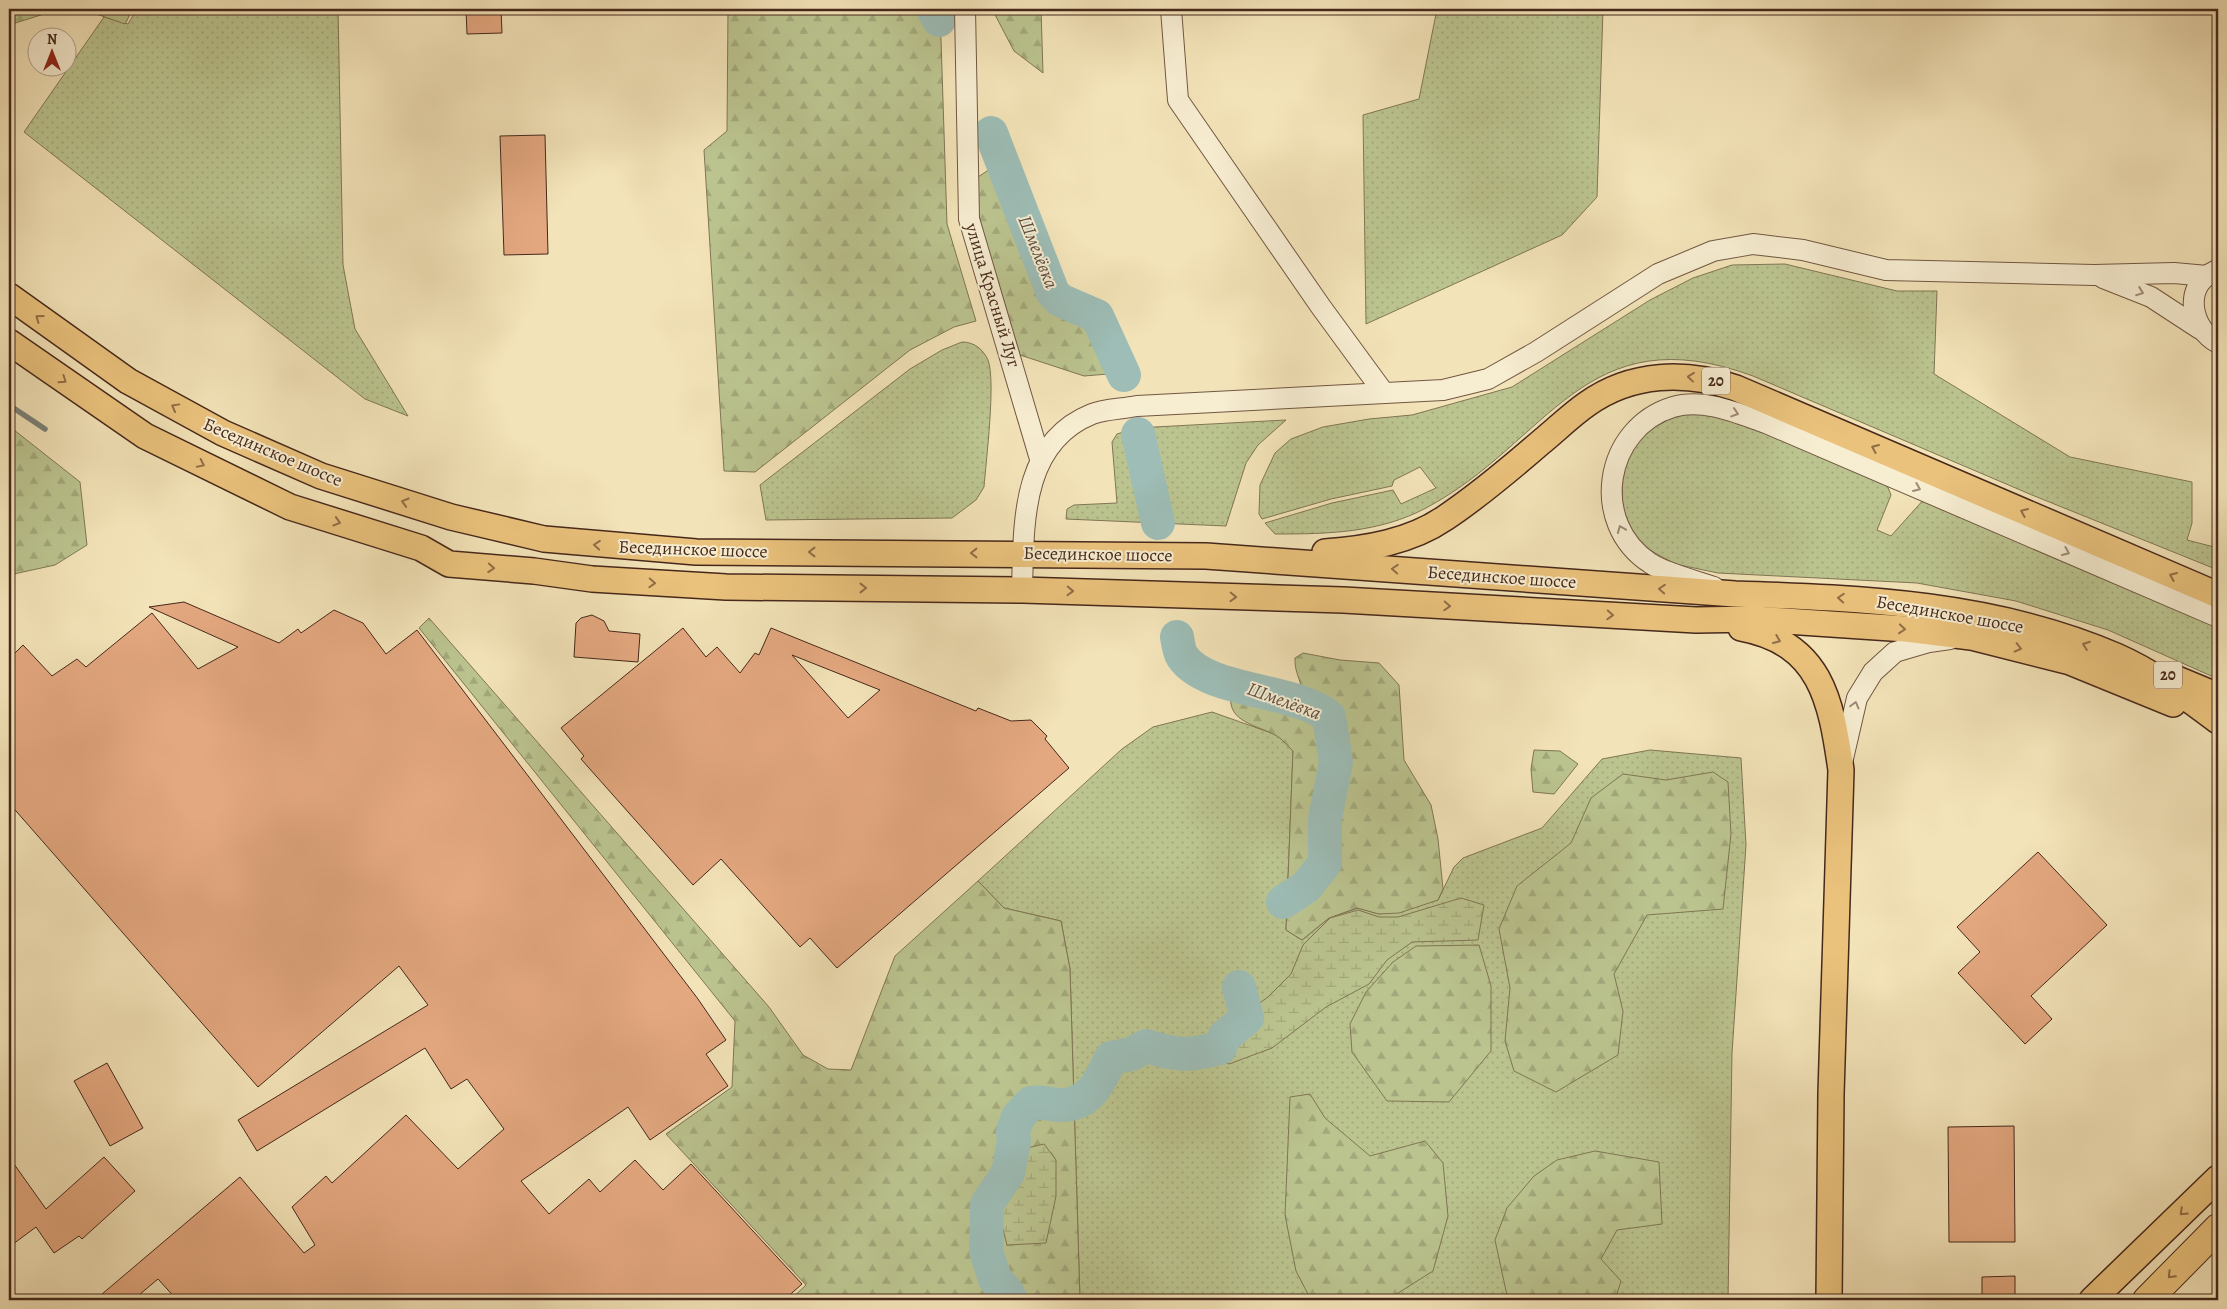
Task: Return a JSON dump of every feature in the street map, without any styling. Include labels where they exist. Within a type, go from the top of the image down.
[{"type":"highway","points":[[2146,1300],[2218,1228]]},
{"type":"main road","name":"Бесединское шоссе","points":[[9,296],[128,381],[223,433],[321,476],[451,517],[544,539],[696,552],[1023,553],[1223,557],[1735,594],[1820,597],[1911,604],[2000,619],[2054,634],[2116,656],[2170,685],[2218,723]]},
{"type":"main road","name":"Бесединское шоссе","points":[[9,342],[145,436],[290,507],[421,548],[449,564],[534,571],[592,579],[726,587],[1022,590],[1343,600],[1696,620],[1784,621],[1906,629],[1970,637],[2070,662],[2142,690],[2218,723]]},
{"type":"main road","name":"20","points":[[1223,557],[1356,550],[1404,538],[1443,519],[1516,464],[1588,403],[1621,386],[1649,378],[1674,376],[1714,380],[1736,388],[2218,595]]},
{"type":"main road","points":[[1696,620],[1755,630],[1786,644],[1811,666],[1825,692],[1834,723],[1841,770],[1831,1094],[1829,1300]]},
{"type":"main road","name":"20","points":[[2116,656],[2218,696]]},
{"type":"main road","points":[[2092,1300],[2218,1178]]},
{"type":"street","name":"улица Красный Луг","points":[[965,9],[969,219],[1040,459]]},
{"type":"street","points":[[1171,9],[1178,100],[1321,307],[1384,393]]},
{"type":"street","points":[[1022,590],[1025,524],[1033,476],[1040,459],[1055,439],[1070,424],[1094,413],[1137,406],[1443,390],[1488,379],[1536,352],[1658,274],[1713,251],[1753,244],[1803,250],[1886,270],[2094,275],[2214,272]]},
{"type":"street","points":[[2200,329],[2195,319],[2194,296],[2214,272]]},
{"type":"street","points":[[2094,275],[2151,297],[2218,343]]},
{"type":"street","points":[[1735,594],[1650,564],[1625,539],[1612,506],[1612,473],[1624,443],[1644,421],[1674,407],[1694,404],[1713,406],[1766,423],[2218,617]]},
{"type":"street","points":[[1841,770],[1857,698],[1873,672],[1896,652],[1929,642],[1970,637]]},
{"type":"green space","points":[[9,9],[60,9],[9,25]]},
{"type":"green space","points":[[82,9],[133,9],[125,24]]},
{"type":"green space","points":[[137,9],[338,9],[343,265],[355,329],[408,416],[365,399],[24,132],[62,78],[78,78],[78,54],[104,17],[128,24]]},
{"type":"green space","points":[[728,9],[940,9],[947,224],[976,321],[954,327],[910,350],[755,472],[724,471],[704,150],[727,131]]},
{"type":"green space","points":[[992,9],[1041,9],[1043,73],[1014,51]]},
{"type":"green space","points":[[1437,9],[1603,9],[1597,197],[1562,235],[1366,324],[1363,115],[1419,99]]},
{"type":"green space","points":[[999,163],[1052,301],[1087,317],[1108,374],[1084,376],[1020,355],[978,223],[975,179]]},
{"type":"green space","points":[[1785,264],[1897,291],[1937,291],[1934,374],[2070,457],[2192,482],[2192,523],[2187,540],[2218,548],[2218,570],[2032,495],[1753,376],[1696,361],[1648,361],[1608,373],[1573,394],[1469,481],[1426,508],[1390,523],[1334,532],[1275,534],[1265,523],[1332,503],[1393,490],[1401,504],[1436,488],[1420,467],[1394,480],[1392,486],[1331,499],[1262,519],[1259,514],[1260,485],[1275,453],[1291,439],[1323,427],[1369,419],[1412,415],[1512,387],[1650,300],[1693,278],[1732,265]]},
{"type":"green space","points":[[962,342],[970,343],[981,349],[988,360],[990,370],[991,403],[984,487],[976,500],[952,518],[766,520],[760,485],[910,369],[942,350]]},
{"type":"green space","points":[[1702,411],[1726,416],[1885,480],[1891,495],[1877,530],[1891,536],[1925,498],[2218,626],[2218,679],[2108,630],[2016,601],[1917,583],[1718,573],[1675,564],[1644,547],[1628,525],[1622,502],[1622,476],[1630,451],[1647,427],[1671,415]]},
{"type":"green space","points":[[1286,420],[1258,445],[1246,463],[1226,526],[1066,519],[1067,509],[1074,505],[1117,503],[1112,442],[1117,434],[1136,428]]},
{"type":"green space","points":[[9,426],[80,482],[87,545],[55,565],[9,575]]},
{"type":"green space","points":[[429,618],[769,1007],[803,1055],[828,1069],[851,1070],[895,956],[978,881],[1004,908],[1061,921],[1070,969],[1080,1300],[790,1300],[806,1285],[666,1134],[732,1087],[735,1021],[419,628]]},
{"type":"green space","points":[[1303,653],[1340,660],[1379,663],[1399,685],[1404,760],[1431,805],[1438,839],[1443,889],[1438,900],[1399,913],[1379,914],[1357,908],[1329,918],[1302,940],[1286,930],[1293,751],[1278,736],[1238,717],[1231,704],[1231,695],[1235,693],[1291,707],[1297,700],[1301,689],[1295,666],[1295,658]]},
{"type":"green space","points":[[1212,712],[1277,735],[1293,751],[1286,930],[1302,940],[1329,918],[1358,908],[1379,914],[1438,900],[1454,867],[1463,858],[1542,828],[1602,759],[1650,750],[1741,758],[1746,845],[1732,1053],[1728,1300],[1080,1300],[1070,969],[1061,921],[1004,908],[978,881],[1122,749],[1153,727]]},
{"type":"green space","points":[[1534,750],[1560,751],[1578,764],[1554,794],[1533,792],[1531,769]]},
{"type":"green space","points":[[1713,772],[1728,782],[1731,834],[1723,909],[1647,915],[1614,974],[1623,1011],[1618,1055],[1556,1092],[1514,1071],[1505,1041],[1510,988],[1499,929],[1517,886],[1571,843],[1591,798],[1623,774],[1666,780]]},
{"type":"green space","points":[[1461,898],[1484,905],[1478,940],[1412,942],[1387,960],[1369,984],[1326,1007],[1272,1048],[1229,1064],[1215,1056],[1215,1035],[1268,997],[1291,974],[1303,945],[1330,918],[1358,910],[1379,917],[1398,917]]},
{"type":"green space","points":[[1479,945],[1491,986],[1491,1051],[1449,1102],[1387,1101],[1352,1052],[1350,1024],[1366,992],[1393,962],[1416,946]]},
{"type":"green space","points":[[1310,1094],[1325,1118],[1370,1156],[1425,1141],[1443,1163],[1448,1216],[1433,1271],[1387,1300],[1311,1300],[1296,1271],[1285,1215],[1290,1097]]},
{"type":"green space","points":[[1044,1144],[1056,1160],[1056,1196],[1046,1243],[1007,1245],[992,1187],[1006,1153]]},
{"type":"green space","points":[[1595,1151],[1659,1162],[1662,1224],[1617,1230],[1601,1259],[1621,1281],[1615,1300],[1508,1300],[1495,1240],[1507,1208],[1534,1176],[1557,1160]]},
{"type":"building","points":[[466,9],[501,9],[502,33],[467,34]]},
{"type":"building","points":[[545,135],[548,254],[504,255],[500,136]]},
{"type":"building","points":[[184,602],[279,643],[298,629],[301,633],[334,610],[363,623],[386,654],[417,630],[698,999],[726,1040],[706,1054],[728,1086],[650,1140],[628,1107],[521,1181],[549,1214],[589,1179],[600,1192],[635,1160],[663,1190],[691,1164],[802,1284],[784,1300],[177,1300],[158,1279],[133,1300],[95,1300],[240,1177],[304,1253],[315,1245],[292,1207],[326,1176],[332,1183],[406,1115],[458,1169],[504,1129],[467,1079],[451,1089],[425,1048],[257,1151],[238,1120],[428,1005],[399,966],[258,1087],[9,803],[9,659],[23,645],[52,676],[77,659],[86,667],[152,613],[198,669],[238,647],[149,607]]},
{"type":"building","points":[[592,615],[604,621],[609,631],[640,634],[638,662],[574,657],[576,623],[581,618]]},
{"type":"building","points":[[683,628],[706,657],[717,647],[740,673],[755,653],[759,655],[771,628],[976,711],[978,708],[1011,721],[1031,720],[1047,736],[1045,739],[1069,768],[837,968],[810,938],[800,947],[721,859],[693,885],[581,759],[584,756],[561,728]],"holes":[[[792,655],[880,690],[848,718]]]},
{"type":"building","points":[[2038,852],[2107,925],[2031,996],[2052,1019],[2025,1044],[1958,973],[1980,952],[1957,927]]},
{"type":"building","points":[[107,1063],[143,1128],[110,1146],[74,1081]]},
{"type":"building","points":[[2014,1126],[2015,1242],[1949,1242],[1948,1127]]},
{"type":"building","points":[[9,1157],[46,1209],[104,1157],[135,1191],[82,1239],[79,1236],[54,1253],[36,1227],[9,1247]]},
{"type":"building","points":[[2015,1276],[2015,1295],[1982,1296],[1982,1277]]},
{"type":"waterway","name":"Шмелёвка","points":[[933,9],[939,20]]},
{"type":"waterway","name":"Шмелёвка","points":[[991,133],[1053,293],[1060,300],[1097,316],[1124,375]]},
{"type":"waterway","points":[[9,405],[45,429]]},
{"type":"waterway","name":"Шмелёвка","points":[[1138,434],[1158,523]]},
{"type":"waterway","name":"Шмелёвка","points":[[1177,637],[1182,656],[1194,668],[1210,677],[1230,684],[1295,700],[1329,717],[1336,762],[1325,819],[1325,863],[1306,887],[1283,902]]},
{"type":"waterway","name":"Шмелёвка","points":[[1011,1300],[1007,1292],[995,1279],[986,1251],[987,1204],[1008,1173],[1014,1141],[1013,1131],[1018,1117],[1031,1103],[1039,1102],[1062,1105],[1072,1104],[1080,1100],[1093,1090],[1111,1058],[1132,1054],[1146,1046],[1183,1054],[1220,1048],[1224,1037],[1247,1018],[1239,987]]}]
